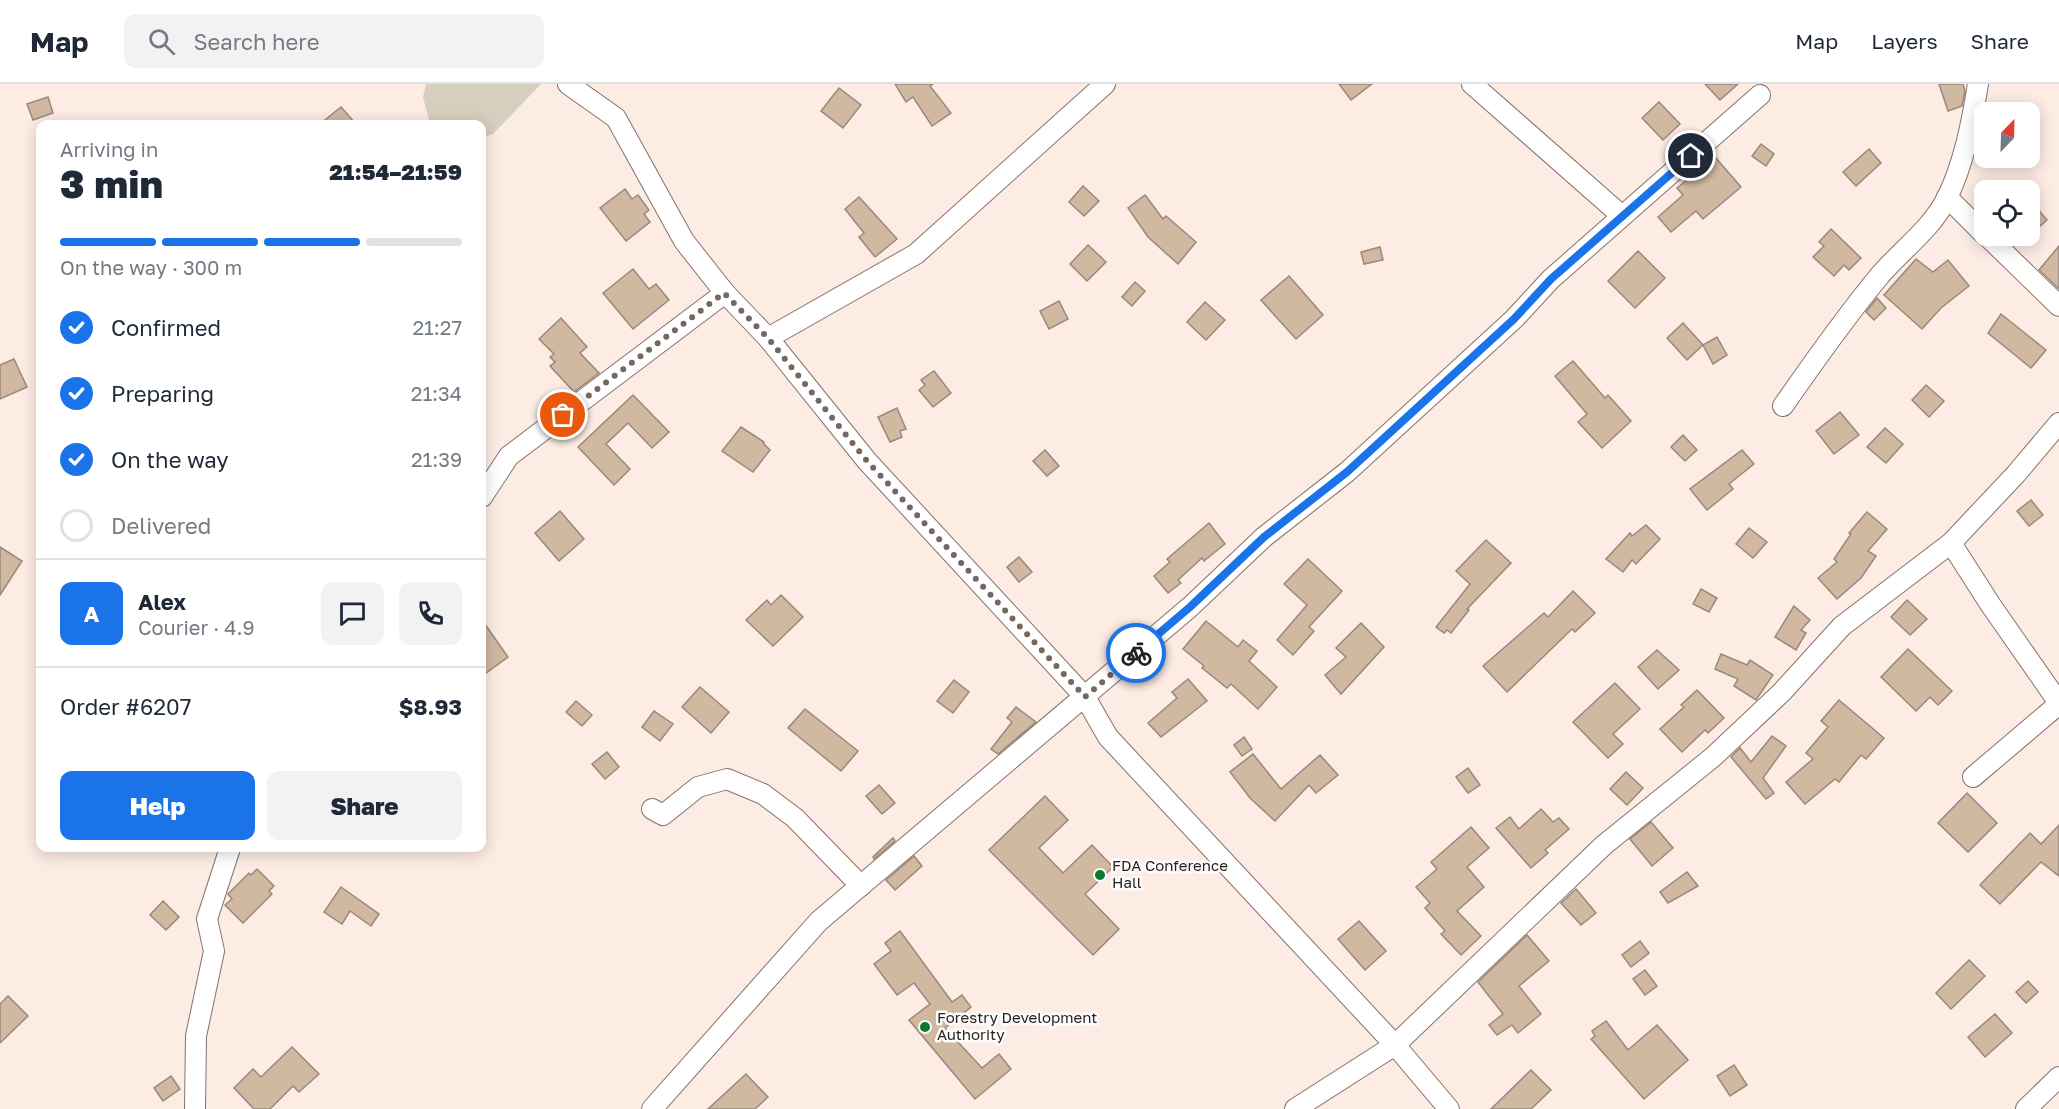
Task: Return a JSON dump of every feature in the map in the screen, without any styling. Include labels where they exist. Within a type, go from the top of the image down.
[{"type":"street","points":[[568,84],[616,118],[684,241],[724,293],[768,338],[867,461],[1085,697],[1108,737],[1395,1045],[1449,1109]]},
{"type":"street","points":[[768,338],[916,254],[1106,84]]},
{"type":"street","points":[[1472,84],[1622,216]]},
{"type":"street","points":[[1783,406],[1853,307],[1893,260],[1934,220],[1947,197],[1971,127],[1978,84]]},
{"type":"street","points":[[652,1109],[819,921],[1190,607],[1264,537],[1347,472],[1514,319],[1551,279],[1760,95]]},
{"type":"street","points":[[1947,197],[1974,224]]},
{"type":"street","points":[[1996,246],[2059,306]]},
{"type":"street","points":[[486,491],[509,456],[724,293]]},
{"type":"street","points":[[1295,1109],[1395,1045],[1604,844],[1722,749],[1782,692],[1842,626],[1951,543],[2016,474],[2059,423]]},
{"type":"street","points":[[1951,543],[2059,704],[1973,777]]},
{"type":"street","points":[[652,809],[663,815],[698,786],[727,779],[763,794],[795,818],[861,886]]},
{"type":"street","points":[[195,1109],[196,1036],[214,951],[207,919],[229,852]]},
{"type":"street","points":[[2026,1109],[2059,1077]]},
{"type":"shaded area","points":[[426,84],[541,84],[493,134],[486,137],[486,120],[429,120],[423,97]]},
{"type":"building","points":[[895,84],[933,84],[930,86],[951,113],[932,126],[913,97],[906,102]]},
{"type":"building","points":[[1339,84],[1372,84],[1351,100]]},
{"type":"building","points":[[1705,84],[1738,84],[1720,100]]},
{"type":"building","points":[[1939,84],[1963,84],[1965,91],[1962,106],[1948,111]]},
{"type":"building","points":[[839,88],[861,105],[843,128],[821,111]]},
{"type":"building","points":[[48,97],[53,113],[33,120],[27,104]]},
{"type":"building","points":[[1659,102],[1680,124],[1663,140],[1642,118]]},
{"type":"building","points":[[341,107],[352,120],[325,120]]},
{"type":"building","points":[[1761,144],[1774,154],[1766,166],[1752,156]]},
{"type":"building","points":[[1869,149],[1881,163],[1856,186],[1843,172]]},
{"type":"building","points":[[1715,157],[1741,187],[1703,219],[1696,211],[1671,232],[1658,217],[1683,195],[1677,188]]},
{"type":"building","points":[[1083,186],[1099,201],[1084,216],[1069,202]]},
{"type":"building","points":[[625,189],[632,199],[638,195],[649,210],[644,214],[650,222],[626,241],[600,208]]},
{"type":"building","points":[[1145,195],[1163,219],[1166,216],[1196,242],[1178,264],[1148,237],[1128,208]]},
{"type":"building","points":[[859,197],[897,239],[875,257],[859,237],[864,233],[845,209]]},
{"type":"building","points":[[2040,212],[2047,220],[2040,226]]},
{"type":"building","points":[[1831,229],[1861,258],[1849,270],[1844,265],[1834,276],[1813,257],[1824,246],[1819,242]]},
{"type":"building","points":[[1088,245],[1106,262],[1087,281],[1070,264]]},
{"type":"building","points":[[2059,246],[2059,289],[2039,270]]},
{"type":"building","points":[[1380,247],[1383,260],[1364,264],[1361,252]]},
{"type":"building","points":[[1638,251],[1665,278],[1635,308],[1608,281]]},
{"type":"building","points":[[1916,259],[1933,272],[1948,260],[1969,286],[1941,308],[1922,329],[1884,295]]},
{"type":"building","points":[[633,269],[649,289],[656,284],[669,300],[633,329],[603,293]]},
{"type":"building","points":[[1289,276],[1323,315],[1296,339],[1261,300]]},
{"type":"building","points":[[1135,282],[1145,291],[1132,306],[1122,297]]},
{"type":"building","points":[[1877,298],[1886,308],[1874,320],[1866,312]]},
{"type":"building","points":[[1059,301],[1068,319],[1049,329],[1040,311]]},
{"type":"building","points":[[1205,302],[1225,320],[1206,340],[1187,322]]},
{"type":"building","points":[[2001,314],[2046,350],[2031,368],[1988,333]]},
{"type":"building","points":[[561,318],[587,347],[580,353],[599,373],[574,392],[550,366],[555,362],[550,357],[554,354],[539,339]]},
{"type":"building","points":[[1683,323],[1703,345],[1687,360],[1667,338]]},
{"type":"building","points":[[1717,337],[1727,355],[1713,364],[1703,345]]},
{"type":"building","points":[[14,359],[27,387],[0,399],[0,365]]},
{"type":"building","points":[[1573,361],[1605,398],[1608,395],[1631,421],[1602,448],[1578,422],[1587,414],[1555,376]]},
{"type":"building","points":[[934,371],[951,393],[933,407],[919,390],[925,385],[921,380]]},
{"type":"building","points":[[1926,385],[1944,401],[1929,417],[1912,400]]},
{"type":"building","points":[[633,395],[669,432],[652,448],[628,423],[606,444],[630,469],[614,485],[578,447]]},
{"type":"building","points":[[897,408],[906,429],[900,431],[902,437],[890,442],[878,417]]},
{"type":"building","points":[[1840,412],[1859,435],[1834,454],[1816,431]]},
{"type":"building","points":[[741,427],[764,442],[770,450],[753,472],[722,451]]},
{"type":"building","points":[[1885,428],[1903,444],[1886,463],[1867,447]]},
{"type":"building","points":[[1683,435],[1697,450],[1685,461],[1671,447]]},
{"type":"building","points":[[1045,450],[1059,466],[1047,476],[1033,461]]},
{"type":"building","points":[[1742,450],[1754,464],[1729,484],[1733,489],[1707,510],[1690,489]]},
{"type":"building","points":[[2031,500],[2043,515],[2029,526],[2017,511]]},
{"type":"building","points":[[560,511],[584,539],[559,561],[535,533]]},
{"type":"building","points":[[1867,512],[1887,529],[1868,551],[1876,556],[1861,578],[1837,599],[1818,578],[1837,562],[1834,559],[1851,534],[1849,533]]},
{"type":"building","points":[[1209,523],[1225,544],[1204,561],[1202,558],[1178,580],[1181,583],[1168,593],[1154,576],[1170,562],[1167,559]]},
{"type":"building","points":[[1646,525],[1660,539],[1636,564],[1632,560],[1623,572],[1606,559],[1630,533],[1632,536]]},
{"type":"building","points":[[1749,528],[1767,542],[1753,558],[1736,544]]},
{"type":"building","points":[[1486,540],[1511,563],[1467,609],[1469,610],[1451,633],[1447,630],[1444,633],[1436,627],[1470,584],[1456,571]]},
{"type":"building","points":[[0,547],[22,561],[0,595]]},
{"type":"building","points":[[1019,557],[1032,572],[1019,582],[1007,567]]},
{"type":"building","points":[[1308,559],[1342,591],[1309,627],[1314,631],[1293,655],[1277,640],[1307,605],[1284,584]]},
{"type":"building","points":[[1701,589],[1717,598],[1709,612],[1693,604]]},
{"type":"building","points":[[1573,591],[1595,613],[1575,632],[1572,629],[1507,692],[1483,666],[1544,613],[1548,617]]},
{"type":"building","points":[[781,595],[803,617],[773,646],[746,620],[767,600],[771,605]]},
{"type":"building","points":[[1907,600],[1927,619],[1910,635],[1891,617]]},
{"type":"building","points":[[1794,606],[1810,620],[1801,630],[1806,633],[1796,650],[1775,637]]},
{"type":"building","points":[[1206,621],[1238,647],[1243,640],[1257,651],[1249,661],[1277,687],[1258,709],[1231,684],[1227,688],[1202,668],[1204,666],[1183,649]]},
{"type":"building","points":[[1361,623],[1384,647],[1341,694],[1325,675],[1346,657],[1336,648]]},
{"type":"building","points":[[486,626],[508,657],[486,673]]},
{"type":"building","points":[[1908,649],[1952,691],[1938,705],[1930,697],[1916,711],[1881,677]]},
{"type":"building","points":[[1657,650],[1679,670],[1658,689],[1638,667]]},
{"type":"building","points":[[1721,654],[1747,665],[1750,660],[1773,675],[1756,700],[1734,686],[1738,679],[1715,669]]},
{"type":"building","points":[[1188,679],[1207,701],[1161,737],[1148,723],[1177,698],[1172,692]]},
{"type":"building","points":[[954,680],[969,692],[953,713],[937,701]]},
{"type":"building","points":[[1615,683],[1640,709],[1613,734],[1623,744],[1608,758],[1573,722]]},
{"type":"building","points":[[700,687],[729,712],[711,733],[682,707]]},
{"type":"building","points":[[1697,690],[1724,718],[1708,733],[1705,730],[1682,752],[1660,729],[1684,707],[1681,705]]},
{"type":"building","points":[[1839,700],[1884,738],[1866,759],[1861,755],[1839,782],[1835,779],[1805,804],[1786,782],[1813,759],[1806,753],[1828,727],[1821,721]]},
{"type":"building","points":[[576,701],[592,715],[582,726],[566,712]]},
{"type":"building","points":[[1016,707],[1036,722],[998,754],[991,749],[1012,722],[1007,718]]},
{"type":"building","points":[[805,709],[858,751],[841,771],[788,728]]},
{"type":"building","points":[[654,711],[673,724],[660,741],[642,727]]},
{"type":"building","points":[[1772,736],[1786,746],[1763,778],[1774,793],[1766,799],[1731,757],[1740,748],[1751,762]]},
{"type":"building","points":[[1244,737],[1252,749],[1242,756],[1234,745]]},
{"type":"building","points":[[607,752],[619,767],[605,779],[592,764]]},
{"type":"building","points":[[1253,754],[1281,789],[1320,755],[1338,775],[1316,793],[1309,785],[1275,821],[1250,798],[1230,772]]},
{"type":"building","points":[[1468,768],[1480,785],[1468,793],[1456,777]]},
{"type":"building","points":[[1626,772],[1643,788],[1627,805],[1610,789]]},
{"type":"building","points":[[879,785],[895,803],[882,814],[866,796]]},
{"type":"building","points":[[1967,793],[1997,823],[1968,852],[1938,823]]},
{"type":"building","points":[[1045,796],[1068,820],[1039,848],[1063,873],[1092,845],[1113,867],[1085,894],[1119,929],[1093,955],[989,850]]},
{"type":"building","points":[[1541,809],[1553,822],[1559,818],[1569,829],[1545,850],[1548,853],[1531,868],[1496,828],[1510,817],[1519,829]]},
{"type":"building","points":[[1651,822],[1673,848],[1652,866],[1630,839]]},
{"type":"building","points":[[2059,825],[2059,876],[2041,862],[2000,904],[1980,885],[2030,833],[2041,844]]},
{"type":"building","points":[[1471,827],[1489,848],[1467,867],[1484,887],[1457,911],[1481,936],[1461,955],[1441,934],[1445,931],[1425,908],[1430,903],[1416,887],[1437,869],[1431,862]]},
{"type":"building","points":[[893,838],[895,841],[874,859],[873,857]]},
{"type":"building","points":[[914,856],[922,866],[895,890],[886,880]]},
{"type":"building","points":[[257,869],[274,886],[269,891],[272,894],[243,923],[225,905],[232,899],[228,894],[249,873],[251,875]]},
{"type":"building","points":[[1687,872],[1698,886],[1668,903],[1660,892]]},
{"type":"building","points":[[341,887],[379,914],[371,926],[350,911],[342,924],[324,912]]},
{"type":"building","points":[[1576,889],[1596,913],[1581,925],[1561,903]]},
{"type":"building","points":[[163,901],[179,917],[166,930],[150,915]]},
{"type":"building","points":[[1359,921],[1386,951],[1365,970],[1338,939]]},
{"type":"building","points":[[900,931],[952,1002],[962,995],[971,1007],[945,1028],[982,1068],[999,1054],[1011,1069],[975,1099],[909,1020],[930,1004],[914,983],[897,995],[874,964],[891,951],[885,943]]},
{"type":"building","points":[[1527,935],[1549,961],[1519,986],[1541,1014],[1518,1033],[1512,1025],[1497,1035],[1489,1025],[1503,1014],[1478,982]]},
{"type":"building","points":[[1640,941],[1649,953],[1631,967],[1622,955]]},
{"type":"building","points":[[1969,960],[1985,976],[1951,1009],[1936,993]]},
{"type":"building","points":[[1645,970],[1657,986],[1645,995],[1633,979]]},
{"type":"building","points":[[2028,981],[2038,992],[2026,1003],[2016,992]]},
{"type":"building","points":[[8,996],[28,1016],[0,1043],[0,1004]]},
{"type":"building","points":[[1995,1014],[2012,1033],[1985,1057],[1968,1037]]},
{"type":"building","points":[[1606,1021],[1628,1050],[1657,1025],[1688,1060],[1644,1099],[1591,1039],[1595,1036],[1592,1031]]},
{"type":"building","points":[[292,1047],[319,1074],[299,1092],[293,1086],[270,1109],[254,1109],[234,1088],[253,1069],[261,1077]]},
{"type":"building","points":[[1734,1065],[1747,1085],[1730,1096],[1717,1076]]},
{"type":"building","points":[[1531,1070],[1551,1090],[1531,1109],[1491,1109]]},
{"type":"building","points":[[746,1074],[768,1097],[755,1109],[708,1109]]},
{"type":"building","points":[[171,1076],[180,1089],[163,1101],[154,1088]]},
{"type":"way so far","points":[[563,415],[724,293],[768,338],[867,461],[1038,643],[1085,697],[1136,653]]},
{"type":"place","name":"FDA Conference Hall","points":[[1100,875]]},
{"type":"place","name":"Forestry Development Authority","points":[[925,1027]]},
{"type":"route","points":[[1136,653],[1190,607],[1264,537],[1347,472],[1514,319],[1551,279],[1588,245],[1691,156]]}]
